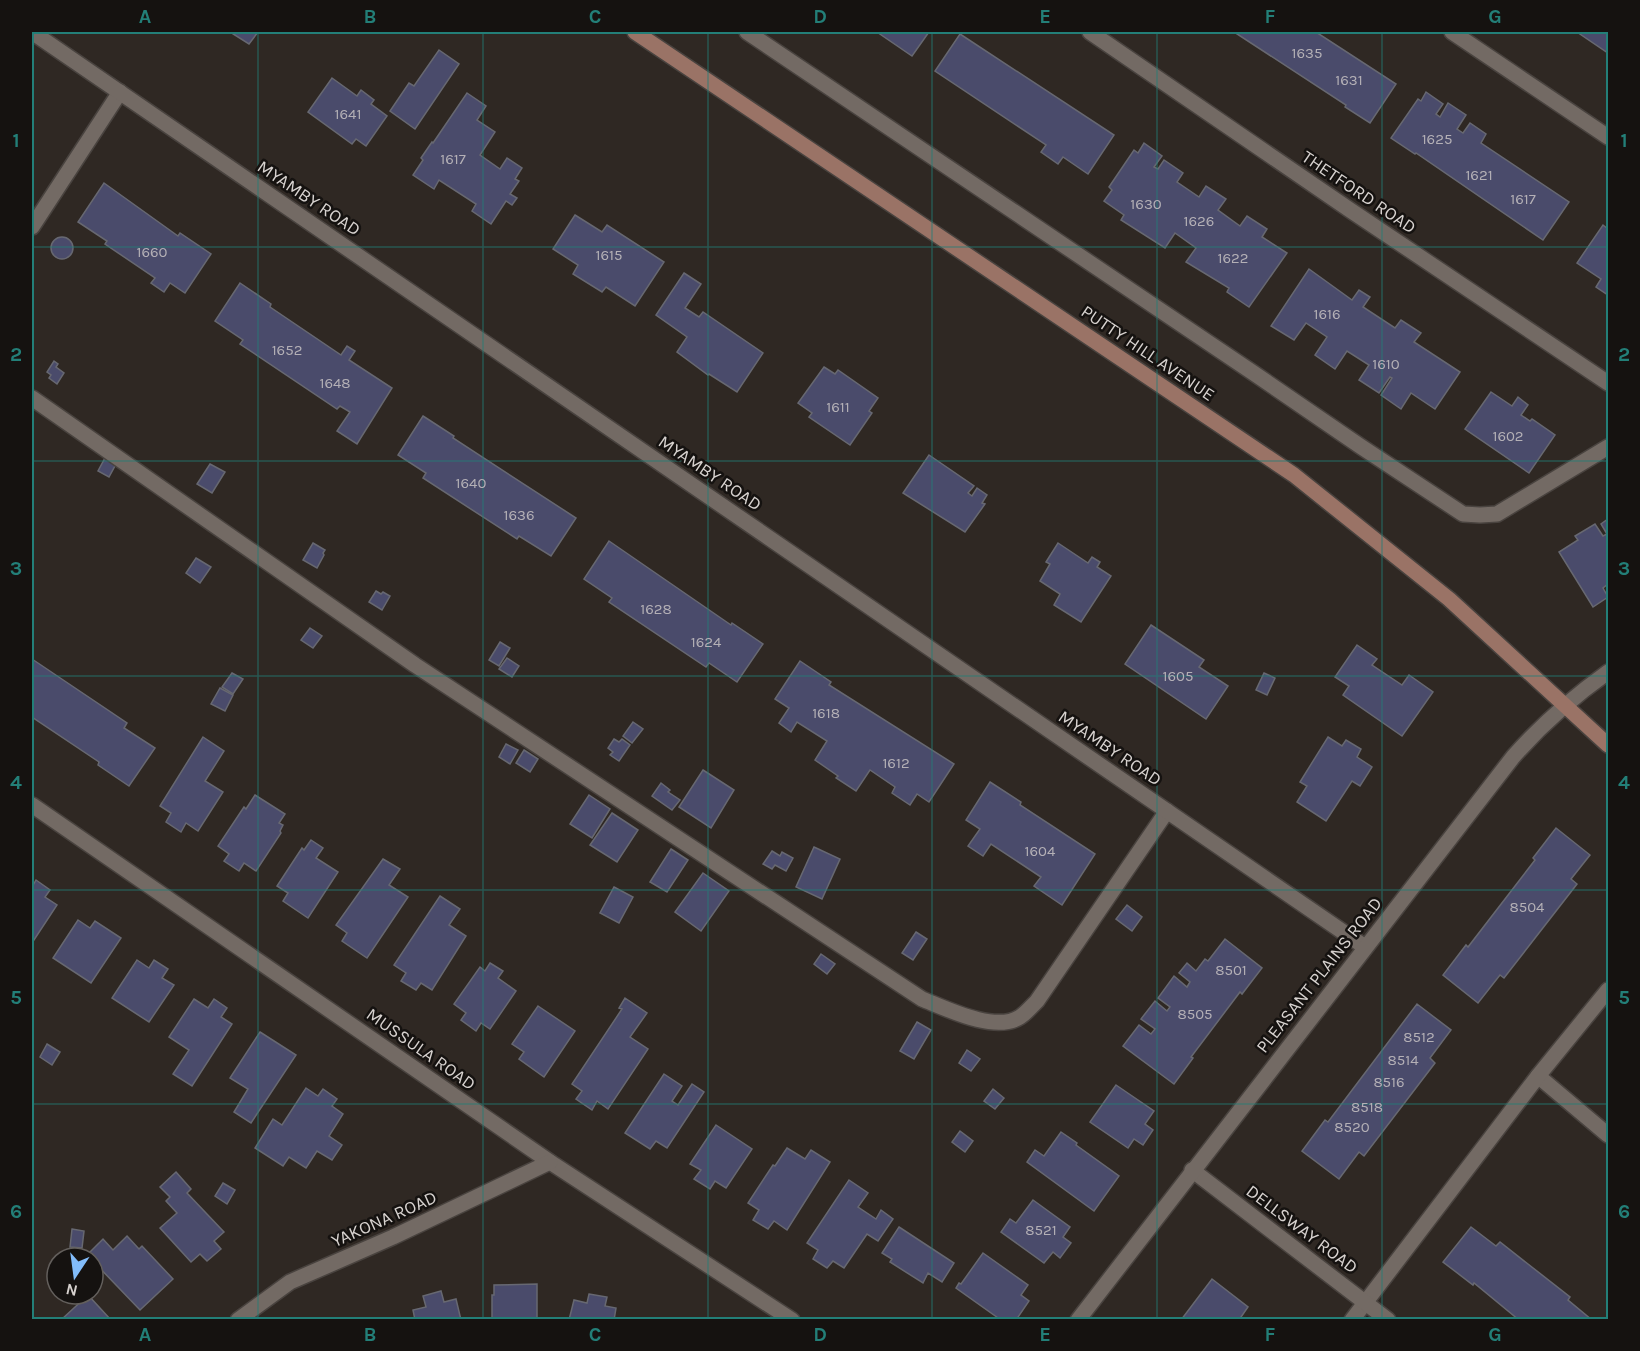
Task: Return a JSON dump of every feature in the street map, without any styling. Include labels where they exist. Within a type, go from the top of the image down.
[{"type":"street","name":"MYAMBY ROAD","points":[[32,32],[1365,947]]},
{"type":"street","name":"PUTTY HILL AVENUE","points":[[635,32],[1294,475],[1449,599],[1608,745]]},
{"type":"street","points":[[747,32],[1463,514],[1497,514],[1608,447]]},
{"type":"street","name":"THETFORD ROAD","points":[[1090,32],[1608,383]]},
{"type":"street","points":[[1452,32],[1608,137]]},
{"type":"street","points":[[32,227],[120,92]]},
{"type":"street","points":[[32,398],[415,665],[922,999],[966,1018],[1003,1023],[1019,1018],[1037,1001],[1167,811]]},
{"type":"street","name":"PLEASANT PLAINS ROAD","points":[[1078,1320],[1513,757],[1564,704],[1608,672]]},
{"type":"street","name":"MUSSULA ROAD","points":[[32,805],[550,1162],[792,1320]]},
{"type":"street","points":[[1352,1320],[1538,1076],[1608,990]]},
{"type":"street","points":[[1538,1076],[1608,1134]]},
{"type":"street","name":"YAKONA ROAD","points":[[238,1320],[290,1282],[454,1209],[550,1162]]},
{"type":"street","name":"DELLSWAY ROAD","points":[[1192,1170],[1388,1320]]},
{"type":"building","points":[[230,32],[258,32],[249,44]]},
{"type":"building","points":[[877,32],[929,32],[912,56]]},
{"type":"building","points":[[1234,32],[1316,32],[1396,84],[1370,123]]},
{"type":"building","points":[[1577,32],[1608,32],[1608,53]]},
{"type":"building","points":[[960,34],[1114,135],[1088,174],[1063,157],[1058,164],[1041,152],[1046,145],[935,71]]},
{"type":"building","points":[[439,50],[459,64],[415,129],[390,111],[409,83],[414,86]]},
{"type":"building","points":[[332,78],[357,96],[361,90],[374,100],[371,104],[387,116],[366,146],[356,139],[352,144],[308,112]]},
{"type":"building","points":[[1426,92],[1443,104],[1436,114],[1440,117],[1448,103],[1466,115],[1457,129],[1463,133],[1470,123],[1486,134],[1481,143],[1569,202],[1543,240],[1391,138],[1418,99],[1421,101]]},
{"type":"building","points":[[467,93],[486,106],[477,120],[495,132],[480,155],[500,169],[507,158],[522,168],[515,179],[519,181],[510,194],[517,198],[512,205],[506,201],[491,224],[472,211],[476,204],[439,180],[434,189],[413,175],[423,160],[421,158]]},
{"type":"building","points":[[1144,143],[1162,156],[1154,167],[1158,169],[1164,160],[1183,173],[1177,182],[1199,197],[1206,186],[1226,199],[1218,210],[1240,226],[1247,216],[1267,229],[1262,237],[1287,253],[1249,307],[1227,292],[1229,288],[1186,262],[1196,248],[1175,233],[1165,248],[1121,220],[1124,215],[1104,201],[1112,190],[1109,187],[1134,150],[1138,153]]},
{"type":"building","points":[[104,183],[178,236],[180,233],[211,254],[185,293],[170,283],[164,292],[151,283],[155,278],[105,244],[107,241],[78,222]]},
{"type":"building","points":[[575,215],[602,232],[607,225],[664,262],[635,306],[606,287],[602,292],[573,274],[578,265],[553,249]]},
{"type":"building","points":[[1603,225],[1608,229],[1608,295],[1596,287],[1601,279],[1577,263]]},
{"type":"building","points":[[62,237],[70,240],[73,248],[70,256],[62,259],[54,256],[51,248],[54,240]]},
{"type":"building","points":[[1309,269],[1352,300],[1359,290],[1370,297],[1363,307],[1395,328],[1401,320],[1421,333],[1414,342],[1460,372],[1435,409],[1411,393],[1401,409],[1381,395],[1392,378],[1390,377],[1379,393],[1359,380],[1369,365],[1347,351],[1335,369],[1315,355],[1327,337],[1306,323],[1294,340],[1271,326]]},
{"type":"building","points":[[684,273],[701,284],[685,308],[699,317],[703,312],[763,353],[737,392],[708,375],[677,352],[687,337],[656,315]]},
{"type":"building","points":[[240,283],[271,304],[270,307],[341,355],[347,346],[355,351],[349,360],[392,388],[357,444],[337,431],[350,412],[340,406],[337,409],[240,344],[243,340],[215,321]]},
{"type":"building","points":[[54,361],[58,364],[56,367],[64,373],[57,384],[49,378],[51,375],[47,372]]},
{"type":"building","points":[[824,367],[835,374],[838,370],[878,398],[869,411],[872,413],[850,445],[809,417],[812,413],[798,403]]},
{"type":"building","points":[[1491,392],[1512,406],[1518,397],[1528,405],[1521,415],[1530,421],[1532,419],[1555,435],[1529,473],[1465,429]]},
{"type":"building","points":[[423,416],[576,518],[551,556],[519,536],[517,539],[423,478],[426,473],[398,455]]},
{"type":"building","points":[[929,455],[974,486],[968,493],[972,496],[977,488],[987,495],[982,503],[985,504],[965,532],[903,493]]},
{"type":"building","points":[[105,458],[116,464],[109,477],[98,471]]},
{"type":"building","points":[[210,464],[225,472],[212,493],[197,484]]},
{"type":"building","points":[[1608,519],[1608,584],[1603,588],[1608,597],[1593,607],[1559,552],[1578,540],[1575,536],[1595,524],[1603,536],[1607,534],[1601,524]]},
{"type":"building","points":[[609,541],[731,625],[732,623],[763,644],[737,682],[709,663],[706,667],[609,602],[612,598],[584,579]]},
{"type":"building","points":[[313,543],[325,550],[317,568],[303,560]]},
{"type":"building","points":[[1058,543],[1088,563],[1092,557],[1100,562],[1097,567],[1111,576],[1081,622],[1054,605],[1060,594],[1040,581],[1050,564],[1046,562]]},
{"type":"building","points":[[196,558],[211,567],[200,583],[186,573]]},
{"type":"building","points":[[376,591],[390,596],[382,610],[369,602]]},
{"type":"building","points":[[1151,625],[1204,660],[1199,667],[1228,686],[1206,719],[1125,664]]},
{"type":"building","points":[[310,628],[322,636],[313,648],[301,640]]},
{"type":"building","points":[[500,642],[510,648],[499,666],[489,660]]},
{"type":"building","points":[[1357,645],[1377,659],[1372,665],[1402,685],[1409,675],[1433,692],[1402,736],[1343,695],[1349,686],[1335,677]]},
{"type":"building","points":[[507,658],[519,666],[512,677],[499,669]]},
{"type":"building","points":[[32,659],[127,723],[124,728],[155,748],[129,786],[98,765],[99,762],[32,717]]},
{"type":"building","points":[[800,661],[831,682],[829,685],[954,764],[929,802],[917,794],[910,805],[892,793],[895,787],[870,770],[856,791],[815,760],[827,741],[797,722],[791,732],[779,723],[789,708],[775,699]]},
{"type":"building","points":[[232,673],[243,679],[233,694],[222,687]]},
{"type":"building","points":[[1264,673],[1275,678],[1267,695],[1256,690]]},
{"type":"building","points":[[220,688],[233,695],[225,711],[211,704]]},
{"type":"building","points":[[633,722],[643,729],[632,743],[623,736]]},
{"type":"building","points":[[203,737],[224,751],[205,781],[223,792],[198,831],[186,823],[181,832],[166,822],[171,813],[160,806]]},
{"type":"building","points":[[1328,737],[1342,746],[1346,740],[1361,749],[1357,757],[1372,767],[1360,786],[1352,781],[1326,821],[1297,802],[1307,786],[1300,782]]},
{"type":"building","points":[[614,739],[619,742],[622,739],[630,745],[619,761],[610,755],[613,752],[608,748]]},
{"type":"building","points":[[506,744],[518,750],[510,764],[499,757]]},
{"type":"building","points":[[524,750],[538,759],[530,772],[516,763]]},
{"type":"building","points":[[703,770],[734,790],[711,828],[679,807]]},
{"type":"building","points":[[990,782],[1021,802],[1020,805],[1095,854],[1062,905],[1034,886],[1041,877],[991,844],[983,856],[968,846],[980,829],[966,820]]},
{"type":"building","points":[[661,783],[670,790],[668,792],[680,800],[672,810],[652,796]]},
{"type":"building","points":[[255,795],[285,814],[279,823],[283,825],[281,833],[256,871],[244,863],[239,871],[224,861],[229,854],[218,846],[244,807],[246,809]]},
{"type":"building","points":[[589,795],[610,809],[592,838],[570,824]]},
{"type":"building","points":[[612,813],[638,830],[617,862],[590,845]]},
{"type":"building","points":[[1556,828],[1590,855],[1571,879],[1577,884],[1504,978],[1500,975],[1478,1003],[1443,975],[1466,945],[1468,947],[1535,860],[1533,858]]},
{"type":"building","points":[[311,840],[323,848],[316,858],[338,872],[308,918],[283,901],[288,893],[277,886],[302,848],[304,850]]},
{"type":"building","points":[[814,847],[840,859],[822,899],[796,887]]},
{"type":"building","points":[[671,849],[688,860],[667,892],[650,882]]},
{"type":"building","points":[[772,851],[780,856],[782,852],[793,858],[786,871],[775,865],[772,869],[763,864]]},
{"type":"building","points":[[383,859],[400,869],[389,885],[408,897],[367,958],[342,941],[347,933],[336,925]]},
{"type":"building","points":[[703,873],[729,891],[701,931],[675,912]]},
{"type":"building","points":[[36,880],[50,890],[45,897],[57,905],[32,943],[32,887]]},
{"type":"building","points":[[614,887],[633,897],[619,923],[600,913]]},
{"type":"building","points":[[440,896],[460,909],[449,925],[466,936],[432,990],[421,983],[416,990],[401,981],[406,973],[394,965]]},
{"type":"building","points":[[1127,905],[1142,917],[1132,931],[1116,919]]},
{"type":"building","points":[[78,920],[90,928],[95,921],[121,938],[91,983],[53,958]]},
{"type":"building","points":[[916,932],[927,939],[913,960],[902,953]]},
{"type":"building","points":[[1225,939],[1262,968],[1242,994],[1240,992],[1191,1057],[1193,1058],[1174,1084],[1123,1046],[1139,1025],[1151,1034],[1155,1029],[1141,1019],[1155,1001],[1167,1011],[1170,1007],[1158,998],[1174,976],[1187,987],[1190,982],[1179,973],[1187,963],[1196,971],[1205,959],[1208,961]]},
{"type":"building","points":[[821,954],[835,964],[827,974],[814,964]]},
{"type":"building","points":[[137,960],[149,968],[154,960],[168,969],[162,978],[174,985],[149,1022],[112,998]]},
{"type":"building","points":[[490,963],[503,971],[498,978],[516,991],[490,1029],[481,1023],[476,1031],[461,1020],[466,1013],[454,1004],[480,967],[485,971]]},
{"type":"building","points":[[625,998],[647,1013],[630,1037],[648,1049],[608,1109],[597,1101],[592,1110],[576,1099],[582,1091],[572,1084],[622,1009],[619,1008]]},
{"type":"building","points":[[194,999],[208,1008],[214,999],[227,1008],[221,1017],[232,1024],[192,1086],[173,1074],[189,1050],[169,1037]]},
{"type":"building","points":[[1417,1004],[1451,1030],[1430,1058],[1435,1063],[1364,1156],[1359,1152],[1339,1179],[1302,1151],[1325,1120],[1328,1122]]},
{"type":"building","points":[[538,1006],[575,1031],[544,1077],[519,1059],[524,1052],[512,1044]]},
{"type":"building","points":[[917,1022],[931,1030],[914,1059],[900,1051]]},
{"type":"building","points":[[260,1032],[296,1055],[251,1123],[234,1112],[248,1089],[230,1078]]},
{"type":"building","points":[[47,1044],[60,1052],[52,1065],[40,1057]]},
{"type":"building","points":[[967,1050],[980,1059],[971,1071],[959,1063]]},
{"type":"building","points":[[664,1074],[682,1086],[672,1101],[678,1105],[692,1084],[704,1092],[667,1148],[656,1141],[650,1149],[625,1133]]},
{"type":"building","points":[[1116,1085],[1154,1111],[1145,1124],[1153,1130],[1143,1145],[1134,1139],[1128,1148],[1090,1122]]},
{"type":"building","points":[[306,1088],[318,1096],[323,1089],[337,1099],[332,1106],[343,1114],[329,1136],[342,1145],[332,1160],[317,1151],[306,1168],[289,1157],[283,1166],[255,1148],[273,1119],[282,1125]]},
{"type":"building","points":[[993,1089],[1004,1098],[995,1109],[984,1101]]},
{"type":"building","points":[[716,1125],[752,1149],[726,1188],[715,1181],[710,1189],[694,1179],[701,1170],[690,1164]]},
{"type":"building","points":[[960,1131],[973,1141],[965,1152],[952,1142]]},
{"type":"building","points":[[1061,1132],[1119,1176],[1094,1211],[1027,1162],[1035,1150],[1044,1156]]},
{"type":"building","points":[[787,1148],[805,1159],[811,1150],[830,1162],[787,1230],[774,1221],[768,1229],[753,1220],[759,1210],[748,1203]]},
{"type":"building","points":[[176,1172],[191,1189],[187,1193],[224,1232],[214,1241],[221,1249],[207,1261],[200,1254],[191,1262],[160,1228],[177,1213],[166,1201],[170,1197],[160,1187]]},
{"type":"building","points":[[849,1180],[868,1193],[858,1207],[876,1219],[881,1210],[893,1219],[878,1241],[867,1234],[844,1268],[833,1261],[827,1268],[813,1259],[818,1250],[807,1243]]},
{"type":"building","points":[[223,1183],[235,1190],[227,1204],[215,1196]]},
{"type":"building","points":[[1033,1200],[1070,1227],[1063,1237],[1071,1243],[1060,1258],[1053,1252],[1044,1263],[1001,1232],[1010,1219],[1016,1223]]},
{"type":"building","points":[[899,1227],[954,1263],[942,1282],[928,1273],[923,1283],[890,1262],[892,1259],[882,1253]]},
{"type":"building","points":[[1471,1227],[1496,1246],[1500,1242],[1570,1297],[1568,1300],[1592,1320],[1519,1320],[1474,1283],[1473,1285],[1443,1262]]},
{"type":"building","points":[[72,1229],[84,1231],[82,1246],[70,1246]]},
{"type":"building","points":[[127,1236],[139,1249],[142,1246],[173,1279],[140,1310],[105,1274],[105,1246],[96,1246],[103,1239],[113,1250]]},
{"type":"building","points":[[983,1253],[1028,1285],[1021,1295],[1029,1301],[1016,1320],[1001,1320],[956,1288]]},
{"type":"building","points":[[1212,1279],[1248,1307],[1239,1320],[1181,1320]]},
{"type":"building","points":[[537,1284],[537,1320],[492,1320],[494,1285]]},
{"type":"building","points":[[441,1291],[444,1302],[456,1299],[461,1320],[415,1320],[413,1310],[426,1307],[423,1296]]},
{"type":"building","points":[[589,1294],[607,1297],[605,1306],[616,1308],[614,1320],[569,1320],[574,1300],[587,1303]]},
{"type":"building","points":[[76,1306],[98,1306],[111,1320],[61,1320]]}]
